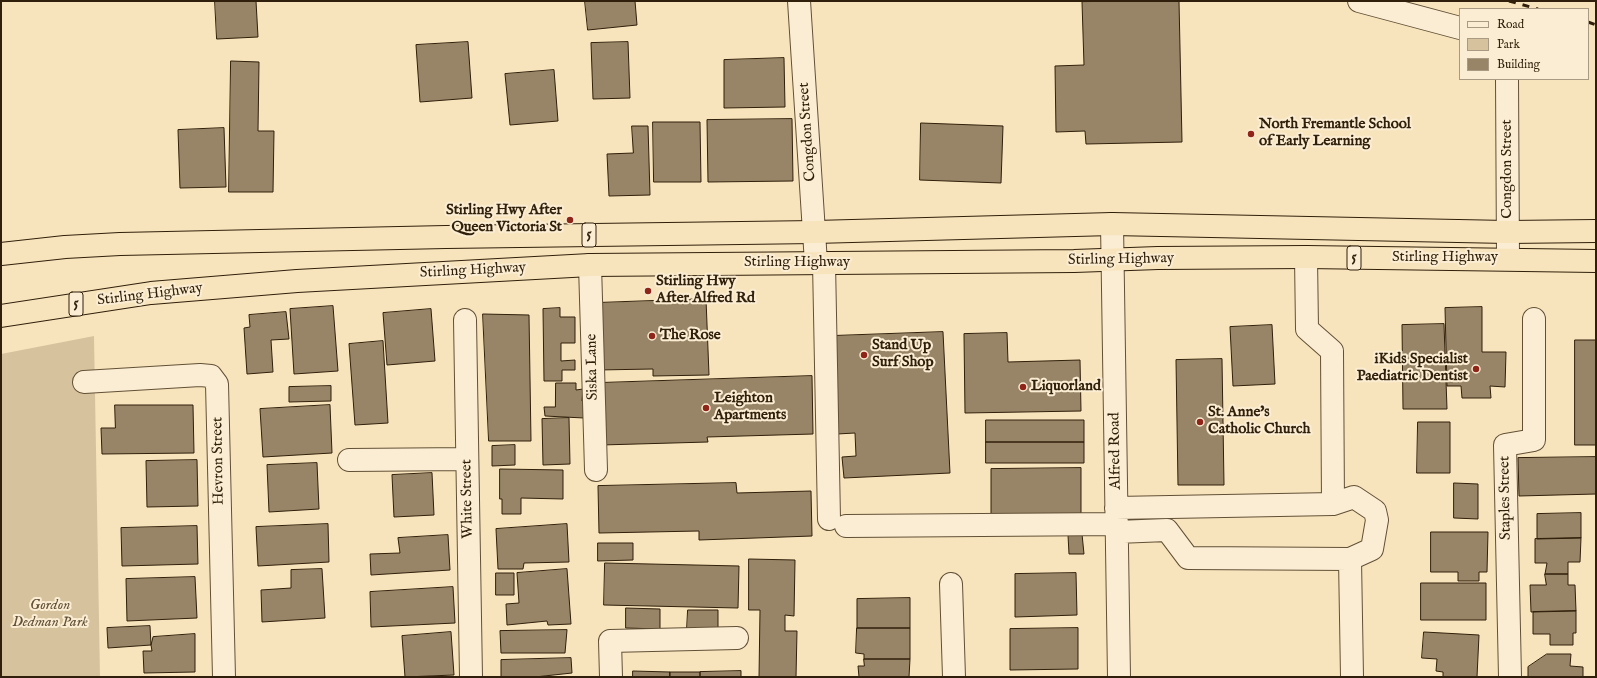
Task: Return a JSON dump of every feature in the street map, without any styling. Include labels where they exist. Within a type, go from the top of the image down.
[{"type":"highway","name":"Stirling Highway","points":[[1,254],[65,247],[120,244],[815,232],[1112,224],[1508,232],[1596,231]]},
{"type":"highway","name":"Stirling Highway","points":[[1,316],[151,293],[298,281],[590,265],[1306,257],[1596,261]]},
{"type":"street","name":"Congdon Street","points":[[799,1],[815,232],[820,263],[837,523],[1117,521]]},
{"type":"street","points":[[1359,1],[1459,28]]},
{"type":"street","name":"Congdon Street","points":[[1507,80],[1508,259]]},
{"type":"street","name":"Alfred Road","points":[[1112,224],[1119,677]]},
{"type":"street","points":[[1306,257],[1307,330],[1332,351],[1333,504]]},
{"type":"street","name":"Siska Lane","points":[[590,265],[596,470]]},
{"type":"street","name":"Staples Street","points":[[1510,677],[1505,445],[1534,440],[1534,319]]},
{"type":"street","name":"White Street","points":[[465,320],[471,677]]},
{"type":"street","name":"Hevron Street","points":[[84,382],[200,374],[211,376],[217,384],[224,677]]},
{"type":"street","points":[[349,460],[467,459]]},
{"type":"street","points":[[1354,497],[1375,511],[1376,520],[1372,549],[1350,559],[1188,558],[1167,530],[1117,521],[1333,504],[1354,497]]},
{"type":"street","points":[[1350,559],[1352,677]]},
{"type":"street","points":[[951,584],[954,677]]},
{"type":"street","points":[[611,677],[610,641],[737,638]]},
{"type":"green space","name":"Gordon Dedman Park","points":[[94,336],[100,677],[1,677],[1,354]]},
{"type":"building","points":[[215,1],[256,1],[258,37],[217,39]]},
{"type":"building","points":[[585,1],[635,1],[637,25],[588,30]]},
{"type":"building","points":[[1179,1],[1182,142],[1086,144],[1085,131],[1056,132],[1055,66],[1084,65],[1082,2]]},
{"type":"building","points":[[468,42],[472,98],[420,102],[416,45]]},
{"type":"building","points":[[628,42],[630,98],[593,99],[591,43]]},
{"type":"building","points":[[784,58],[785,107],[724,108],[724,60]]},
{"type":"building","points":[[231,61],[259,62],[258,131],[274,131],[273,192],[229,192]]},
{"type":"building","points":[[554,70],[558,121],[510,125],[505,74]]},
{"type":"building","points":[[792,119],[793,181],[708,182],[707,120]]},
{"type":"building","points":[[653,122],[700,122],[701,182],[654,182]]},
{"type":"building","points":[[921,123],[1003,126],[1001,183],[920,180]]},
{"type":"building","points":[[632,126],[648,126],[650,195],[609,196],[607,154],[633,153]]},
{"type":"building","points":[[224,128],[226,187],[180,188],[178,130]]},
{"type":"building","name":"The Rose","points":[[706,299],[709,375],[653,376],[653,369],[598,370],[596,303]]},
{"type":"building","points":[[333,306],[338,371],[294,374],[290,309]]},
{"type":"building","name":"iKids Specialist Paediatric Dentist","points":[[1482,307],[1482,352],[1506,352],[1505,387],[1490,386],[1491,398],[1462,398],[1461,386],[1447,386],[1445,308]]},
{"type":"building","points":[[560,308],[560,317],[575,317],[575,343],[561,343],[561,361],[575,360],[575,370],[562,370],[562,381],[544,381],[543,309]]},
{"type":"building","points":[[431,309],[435,361],[387,365],[383,313]]},
{"type":"building","points":[[286,312],[289,339],[271,340],[273,372],[247,374],[244,328],[250,327],[249,315]]},
{"type":"building","points":[[483,314],[529,315],[531,441],[489,441]]},
{"type":"building","points":[[1444,324],[1447,409],[1403,409],[1402,325]]},
{"type":"building","points":[[1272,325],[1275,384],[1233,386],[1230,327]]},
{"type":"building","points":[[943,332],[950,473],[844,478],[842,457],[856,456],[855,433],[837,434],[832,336]]},
{"type":"building","name":"Liquorland","points":[[1007,333],[1008,362],[1080,360],[1081,411],[965,413],[964,334]]},
{"type":"building","points":[[1575,340],[1596,340],[1596,445],[1575,445]]},
{"type":"building","points":[[383,341],[388,423],[355,425],[349,344]]},
{"type":"building","name":"St. Anne's Catholic Church","points":[[1222,359],[1224,485],[1178,485],[1176,360]]},
{"type":"building","name":"Leighton Apartments","points":[[812,376],[813,434],[707,437],[708,442],[601,445],[599,383]]},
{"type":"building","points":[[556,383],[576,383],[576,390],[583,389],[582,401],[587,401],[584,418],[545,416],[544,407],[555,407]]},
{"type":"building","points":[[331,386],[331,401],[289,402],[289,387]]},
{"type":"building","points":[[115,405],[193,405],[194,453],[102,454],[101,428],[115,428]]},
{"type":"building","points":[[330,405],[332,453],[263,457],[260,409]]},
{"type":"building","points":[[569,418],[570,464],[543,465],[542,419]]},
{"type":"building","points":[[986,420],[1084,420],[1084,442],[986,442]]},
{"type":"building","points":[[1418,422],[1450,422],[1450,473],[1417,473]]},
{"type":"building","points":[[986,442],[1084,442],[1084,463],[986,463]]},
{"type":"building","points":[[515,445],[515,465],[492,466],[492,446]]},
{"type":"building","points":[[1596,457],[1596,494],[1519,496],[1518,458]]},
{"type":"building","points":[[197,460],[198,506],[147,507],[146,461]]},
{"type":"building","points":[[317,463],[319,509],[269,512],[267,465]]},
{"type":"building","points":[[1081,468],[1081,516],[991,517],[991,469]]},
{"type":"building","points":[[500,469],[563,470],[563,499],[521,498],[521,514],[502,514],[502,499],[500,499]]},
{"type":"building","points":[[432,473],[434,515],[394,517],[392,475]]},
{"type":"building","points":[[736,483],[737,493],[811,491],[812,536],[699,540],[699,531],[599,533],[598,486]]},
{"type":"building","points":[[1454,483],[1478,484],[1478,519],[1454,518]]},
{"type":"building","points":[[1581,513],[1581,538],[1537,539],[1537,514]]},
{"type":"building","points":[[328,524],[329,562],[258,566],[256,527]]},
{"type":"building","points":[[567,524],[569,562],[524,563],[523,569],[498,569],[496,529]]},
{"type":"building","points":[[197,526],[198,564],[122,566],[121,528]]},
{"type":"building","points":[[1431,532],[1488,532],[1487,572],[1479,572],[1479,581],[1458,581],[1458,572],[1431,572]]},
{"type":"building","points":[[1082,534],[1084,554],[1069,554],[1068,535]]},
{"type":"building","points":[[448,535],[450,570],[371,575],[370,554],[400,553],[398,538]]},
{"type":"building","points":[[1581,538],[1580,562],[1568,562],[1568,574],[1545,574],[1547,563],[1535,563],[1535,539]]},
{"type":"building","points":[[598,543],[633,543],[633,560],[598,561]]},
{"type":"building","points":[[749,559],[795,560],[794,616],[785,615],[785,631],[797,631],[796,677],[759,677],[760,610],[749,610]]},
{"type":"building","points":[[605,563],[739,566],[738,608],[604,605]]},
{"type":"building","points":[[322,569],[325,618],[262,622],[261,590],[291,588],[291,570]]},
{"type":"building","points":[[567,569],[571,624],[548,625],[547,621],[507,625],[506,604],[519,603],[517,573]]},
{"type":"building","points":[[496,573],[514,573],[514,595],[496,595]]},
{"type":"building","points":[[1076,573],[1077,615],[1015,617],[1015,574]]},
{"type":"building","points":[[1545,574],[1568,574],[1568,585],[1575,585],[1576,611],[1531,612],[1530,585],[1546,585]]},
{"type":"building","points":[[195,577],[197,618],[127,621],[126,579]]},
{"type":"building","points":[[1421,583],[1486,583],[1486,620],[1421,620]]},
{"type":"building","points":[[453,587],[455,623],[371,627],[370,592]]},
{"type":"building","points":[[910,598],[910,628],[857,628],[857,599]]},
{"type":"building","points":[[626,608],[660,609],[660,629],[626,628]]},
{"type":"building","points":[[688,610],[718,610],[718,630],[687,629]]},
{"type":"building","points":[[1576,611],[1576,633],[1573,633],[1573,645],[1550,645],[1550,634],[1533,634],[1533,612]]},
{"type":"building","points":[[150,626],[151,645],[108,648],[107,628]]},
{"type":"building","points":[[857,628],[910,628],[910,659],[864,659],[864,654],[856,653]]},
{"type":"building","points":[[1078,628],[1078,669],[1010,670],[1010,629]]},
{"type":"building","points":[[567,630],[565,653],[501,653],[500,631]]},
{"type":"building","points":[[451,632],[454,675],[405,677],[402,636]]},
{"type":"building","points":[[1424,632],[1479,635],[1477,677],[1443,677],[1443,672],[1436,671],[1437,659],[1422,658]]},
{"type":"building","points":[[195,634],[195,672],[144,673],[143,651],[152,651],[151,645],[153,637]]},
{"type":"building","points":[[1547,654],[1571,654],[1570,666],[1583,667],[1583,677],[1528,677],[1528,667]]},
{"type":"building","points":[[571,658],[572,673],[535,677],[501,677],[501,660]]},
{"type":"building","points":[[864,659],[910,659],[909,677],[859,677],[858,666],[864,666]]},
{"type":"building","points":[[633,671],[670,672],[670,677],[633,677]]},
{"type":"building","points":[[741,671],[741,677],[700,677],[700,672]]},
{"type":"building","points":[[670,672],[700,672],[700,677],[670,677]]},
{"type":"railway","points":[[1509,1],[1534,8]]},
{"type":"railway","points":[[1589,22],[1596,25]]},
{"type":"place","name":"North Fremantle School of Early Learning","points":[[1251,134]]},
{"type":"place","name":"Stirling Hwy After Queen Victoria St","points":[[570,220]]},
{"type":"place","name":"Stirling Hwy After Alfred Rd","points":[[648,291]]},
{"type":"place","name":"The Rose","points":[[652,336]]},
{"type":"place","name":"Stand Up Surf Shop","points":[[864,355]]},
{"type":"place","name":"iKids Specialist Paediatric Dentist","points":[[1476,369]]},
{"type":"place","name":"Liquorland","points":[[1023,387]]},
{"type":"place","name":"Leighton Apartments","points":[[706,408]]},
{"type":"place","name":"St. Anne's Catholic Church","points":[[1200,422]]}]
